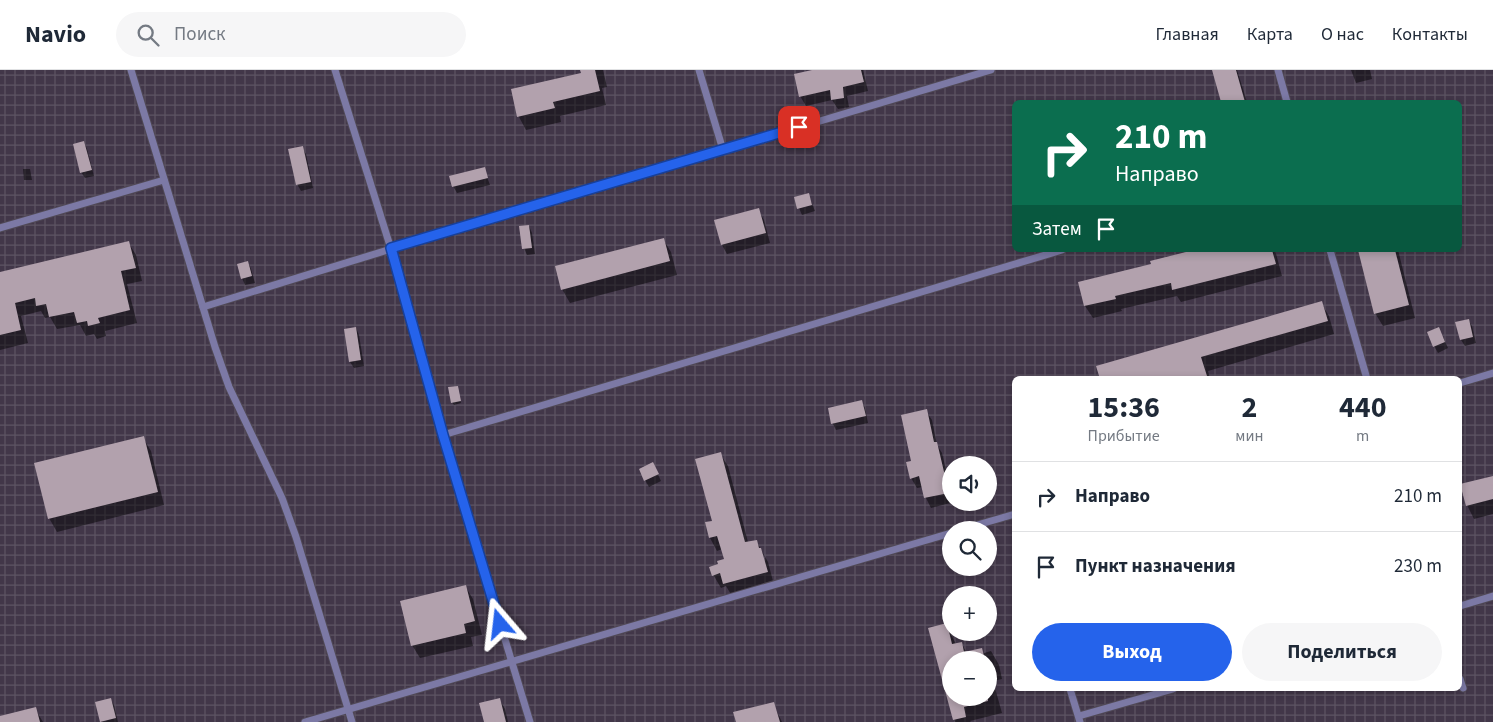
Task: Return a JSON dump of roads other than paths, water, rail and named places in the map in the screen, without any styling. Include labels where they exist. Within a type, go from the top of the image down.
[{"type":"lane","points":[[131,70],[214,347],[229,386],[282,498],[296,537],[352,722]]},
{"type":"lane","points":[[335,70],[391,248],[443,435],[530,722]]},
{"type":"lane","points":[[699,70],[723,150]]},
{"type":"lane","points":[[203,307],[391,248],[991,70]]},
{"type":"lane","points":[[1278,70],[1286,100]]},
{"type":"lane","points":[[0,228],[164,180]]},
{"type":"lane","points":[[443,435],[1055,252]]},
{"type":"lane","points":[[1331,252],[1366,376]]},
{"type":"lane","points":[[1462,382],[1493,373]]},
{"type":"lane","points":[[991,521],[1012,515]]},
{"type":"lane","points":[[305,722],[942,536]]},
{"type":"lane","points":[[1462,605],[1493,596]]},
{"type":"lane","points":[[1071,691],[1079,719],[1167,691]]}]
